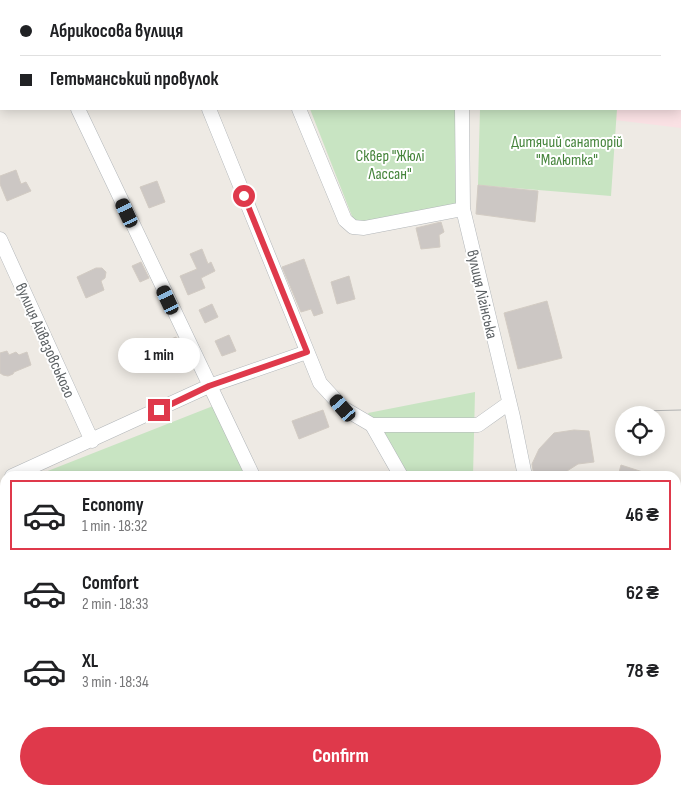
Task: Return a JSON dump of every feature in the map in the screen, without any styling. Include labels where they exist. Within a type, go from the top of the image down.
[{"type":"street","points":[[78,110],[250,471]]},
{"type":"street","points":[[209,110],[320,383],[343,408],[372,425],[398,471]]},
{"type":"street","points":[[299,110],[345,220],[353,227],[364,228],[463,209]]},
{"type":"street","name":"вулиця Лігінська","points":[[462,110],[463,209],[524,471]]},
{"type":"street","name":"вулиця Айвазовського","points":[[0,238],[92,441]]},
{"type":"street","points":[[23,471],[209,386],[307,352]]},
{"type":"street","points":[[372,425],[478,425],[509,403]]},
{"type":"shaded area","points":[[617,110],[681,110],[681,128],[615,120]]},
{"type":"green space","name":"Сквер \"Жюлі Лассан\"","points":[[310,110],[459,110],[460,204],[357,229]]},
{"type":"green space","name":"Дитячий санаторій \"Малютка\"","points":[[480,110],[617,110],[611,196],[478,185]]},
{"type":"green space","points":[[475,392],[473,471],[403,471],[368,413]]},
{"type":"green space","points":[[213,406],[246,471],[48,471]]},
{"type":"building","points":[[16,170],[21,184],[26,182],[31,191],[7,201],[0,184],[0,176]]},
{"type":"building","points":[[157,181],[165,202],[149,208],[140,187]]},
{"type":"building","points":[[478,185],[538,191],[535,222],[476,214]]},
{"type":"building","points":[[441,222],[444,232],[439,235],[440,247],[421,249],[416,228]]},
{"type":"building","points":[[202,249],[208,264],[211,262],[215,271],[201,278],[205,288],[188,295],[180,276],[197,269],[190,254]]},
{"type":"building","points":[[304,259],[323,313],[314,316],[311,309],[301,312],[282,267]]},
{"type":"building","points":[[141,262],[149,278],[140,282],[132,266]]},
{"type":"building","points":[[96,268],[102,268],[106,272],[105,278],[101,281],[104,290],[86,298],[77,277]]},
{"type":"building","points":[[349,276],[355,299],[337,304],[331,282]]},
{"type":"building","points":[[547,301],[562,358],[518,369],[504,313]]},
{"type":"building","points":[[212,304],[218,317],[205,323],[199,310]]},
{"type":"building","points":[[229,335],[236,351],[222,356],[215,341]]},
{"type":"building","points":[[176,337],[186,361],[166,369],[156,345]]},
{"type":"building","points":[[7,351],[9,355],[16,352],[19,355],[27,352],[31,365],[8,376],[3,375],[0,373],[0,353]]},
{"type":"building","points":[[323,410],[329,427],[299,439],[292,421]]},
{"type":"building","points":[[574,430],[589,431],[594,462],[578,464],[567,471],[533,471],[532,464],[539,449],[554,433]]},
{"type":"building","points":[[621,465],[640,471],[619,471]]},
{"type":"tram line","points":[[665,410],[681,410]]},
{"type":"route","points":[[159,410],[209,386],[307,352],[244,196]]}]
